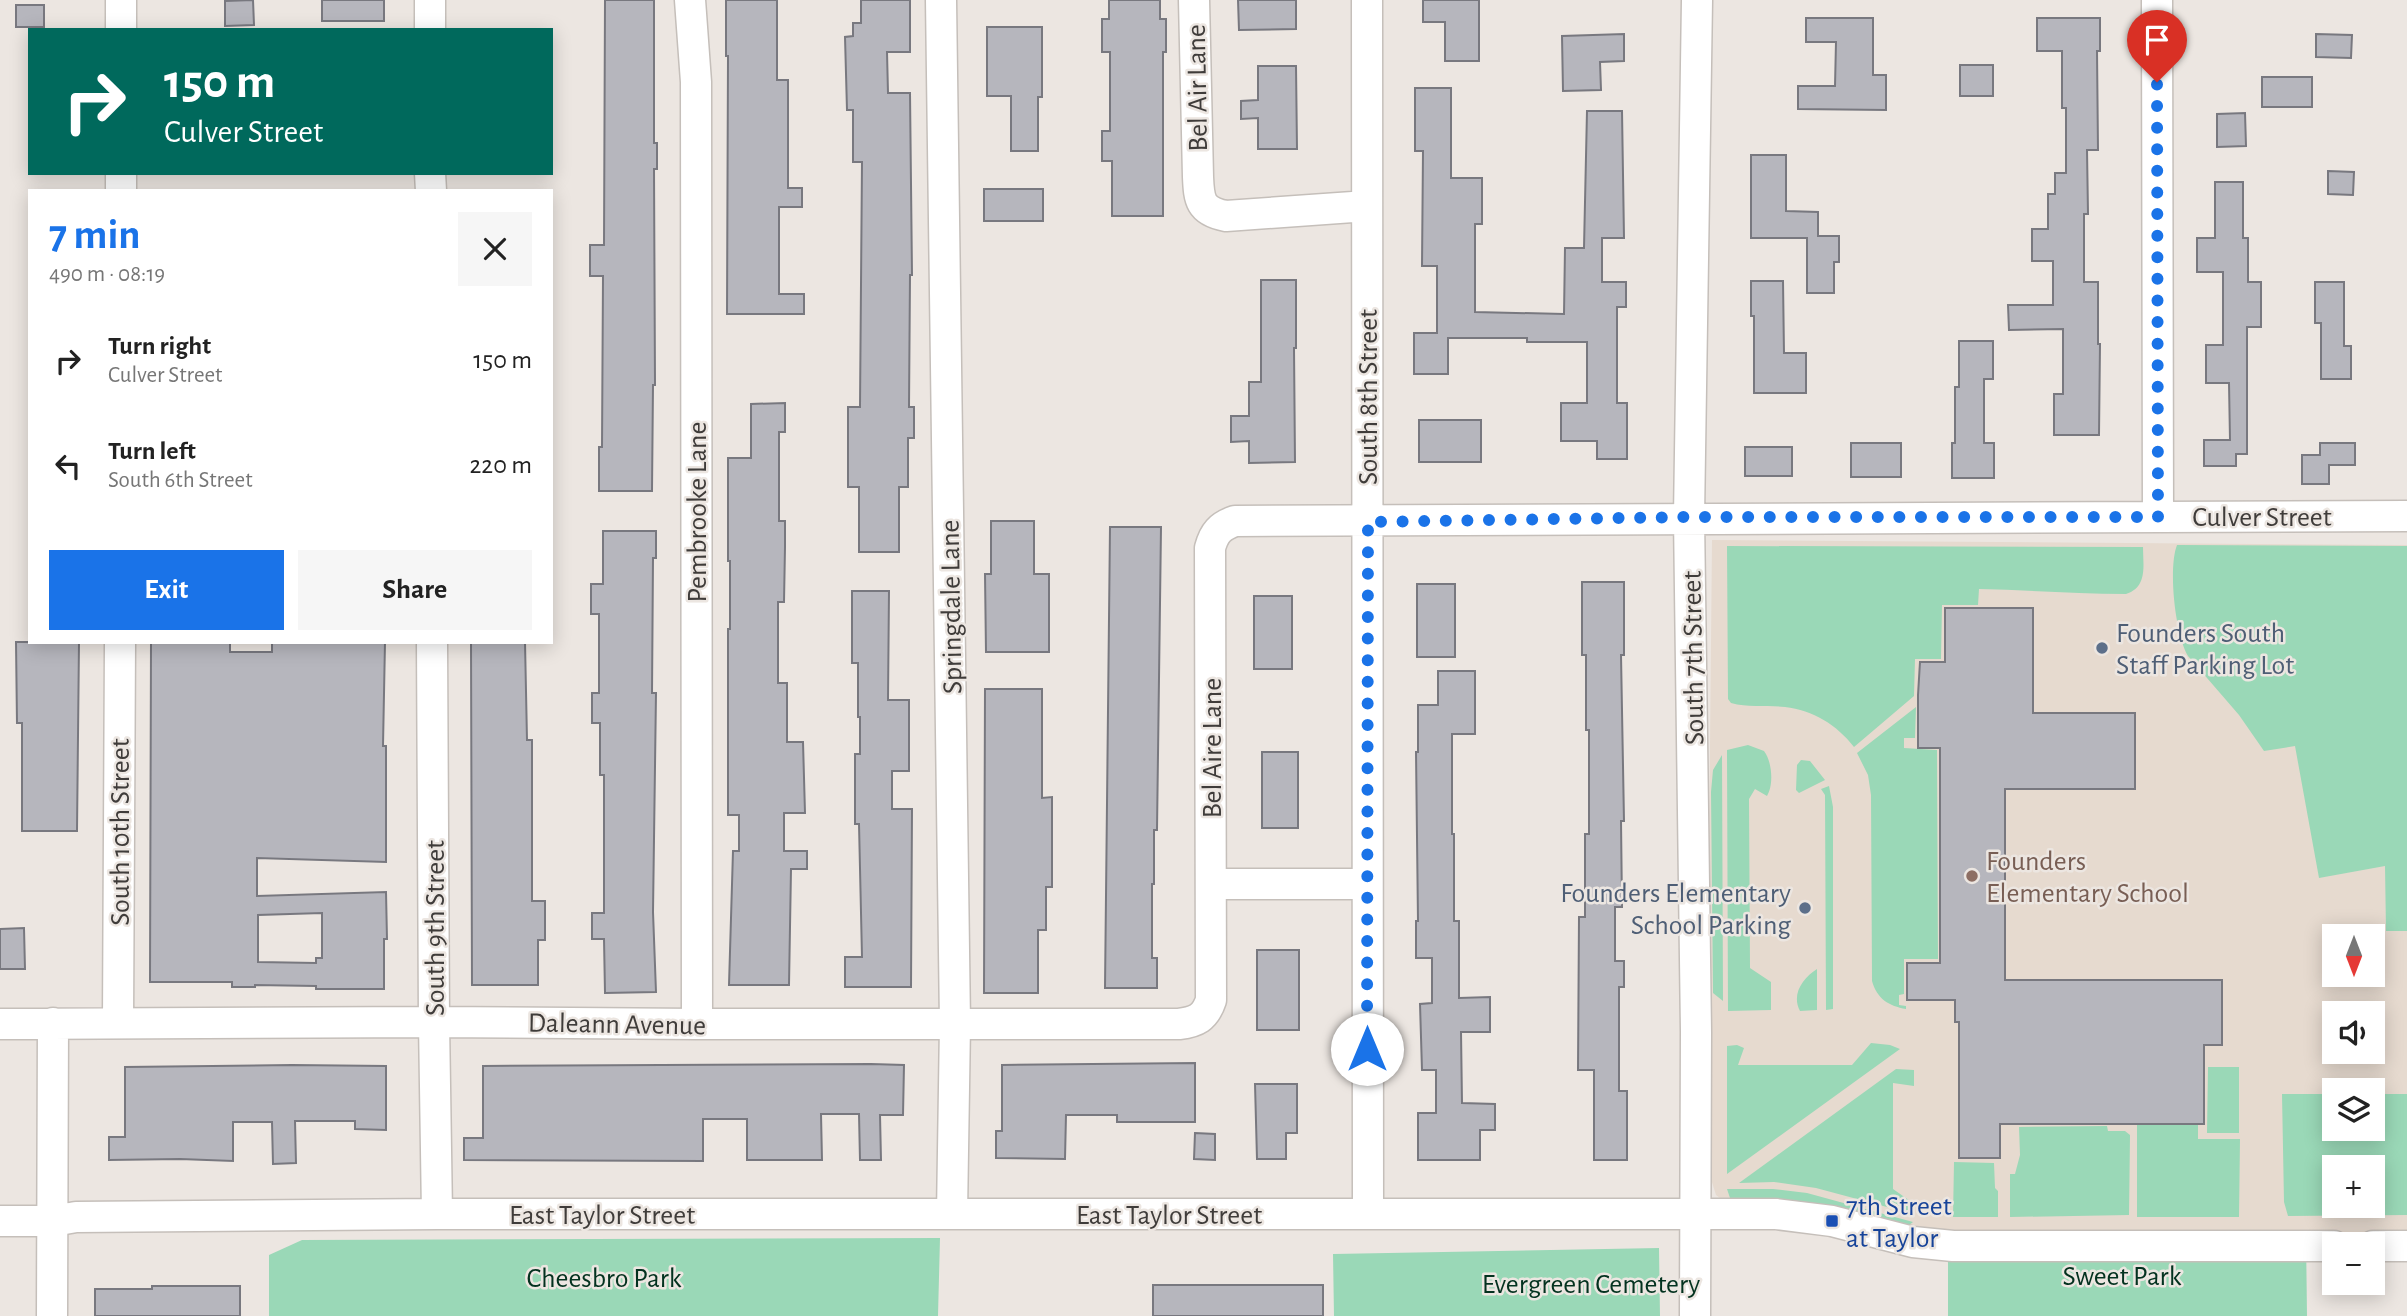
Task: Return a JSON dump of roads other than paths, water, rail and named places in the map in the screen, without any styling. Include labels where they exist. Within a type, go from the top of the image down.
[{"type":"street","points":[[121,0],[121,28]]},
{"type":"street","points":[[430,0],[430,28]]},
{"type":"street","name":"Pembrooke Lane","points":[[690,0],[696,96],[697,1024]]},
{"type":"street","name":"Springdale Lane","points":[[941,0],[955,1024],[952,1214]]},
{"type":"street","name":"Bel Air Lane","points":[[1194,0],[1198,177],[1203,205],[1208,210],[1226,216],[1367,206]]},
{"type":"street","name":"South 8th Street","points":[[1367,0],[1368,1214]]},
{"type":"street","name":"South 7th Street","points":[[1695,1316],[1696,1018],[1689,517],[1698,0]]},
{"type":"street","points":[[2157,0],[2158,517]]},
{"type":"street","name":"Culver Street","points":[[1235,521],[2407,516]]},
{"type":"street","name":"Bel Aire Lane","points":[[1212,989],[1210,548],[1218,529],[1235,521]]},
{"type":"street","name":"South 10th Street","points":[[118,1022],[120,644]]},
{"type":"street","name":"South 9th Street","points":[[432,644],[438,1214]]},
{"type":"street","points":[[1212,884],[1366,884]]},
{"type":"street","name":"Daleann Avenue","points":[[0,1024],[1179,1024],[1200,1018],[1207,1012],[1212,989]]},
{"type":"street","points":[[52,1316],[53,1023]]},
{"type":"street","name":"East Taylor Street","points":[[0,1221],[54,1221],[76,1217],[438,1214],[1776,1214],[1832,1221],[1913,1242],[1953,1246],[2322,1247]]},
{"type":"street","points":[[2385,1246],[2407,1246]]},
{"type":"place","name":"Founders South Staff Parking Lot","points":[[2102,648]]},
{"type":"place","name":"Founders Elementary School","points":[[1972,876]]},
{"type":"place","name":"Founders Elementary School Parking","points":[[1805,908]]},
{"type":"place","name":"7th Street at Taylor","points":[[1832,1221]]},
{"type":"park label","name":"Sweet Park","points":[[2122,1275]]},
{"type":"park label","name":"Cheesbro Park","points":[[604,1277]]},
{"type":"park label","name":"Evergreen Cemetery","points":[[1591,1283]]}]
